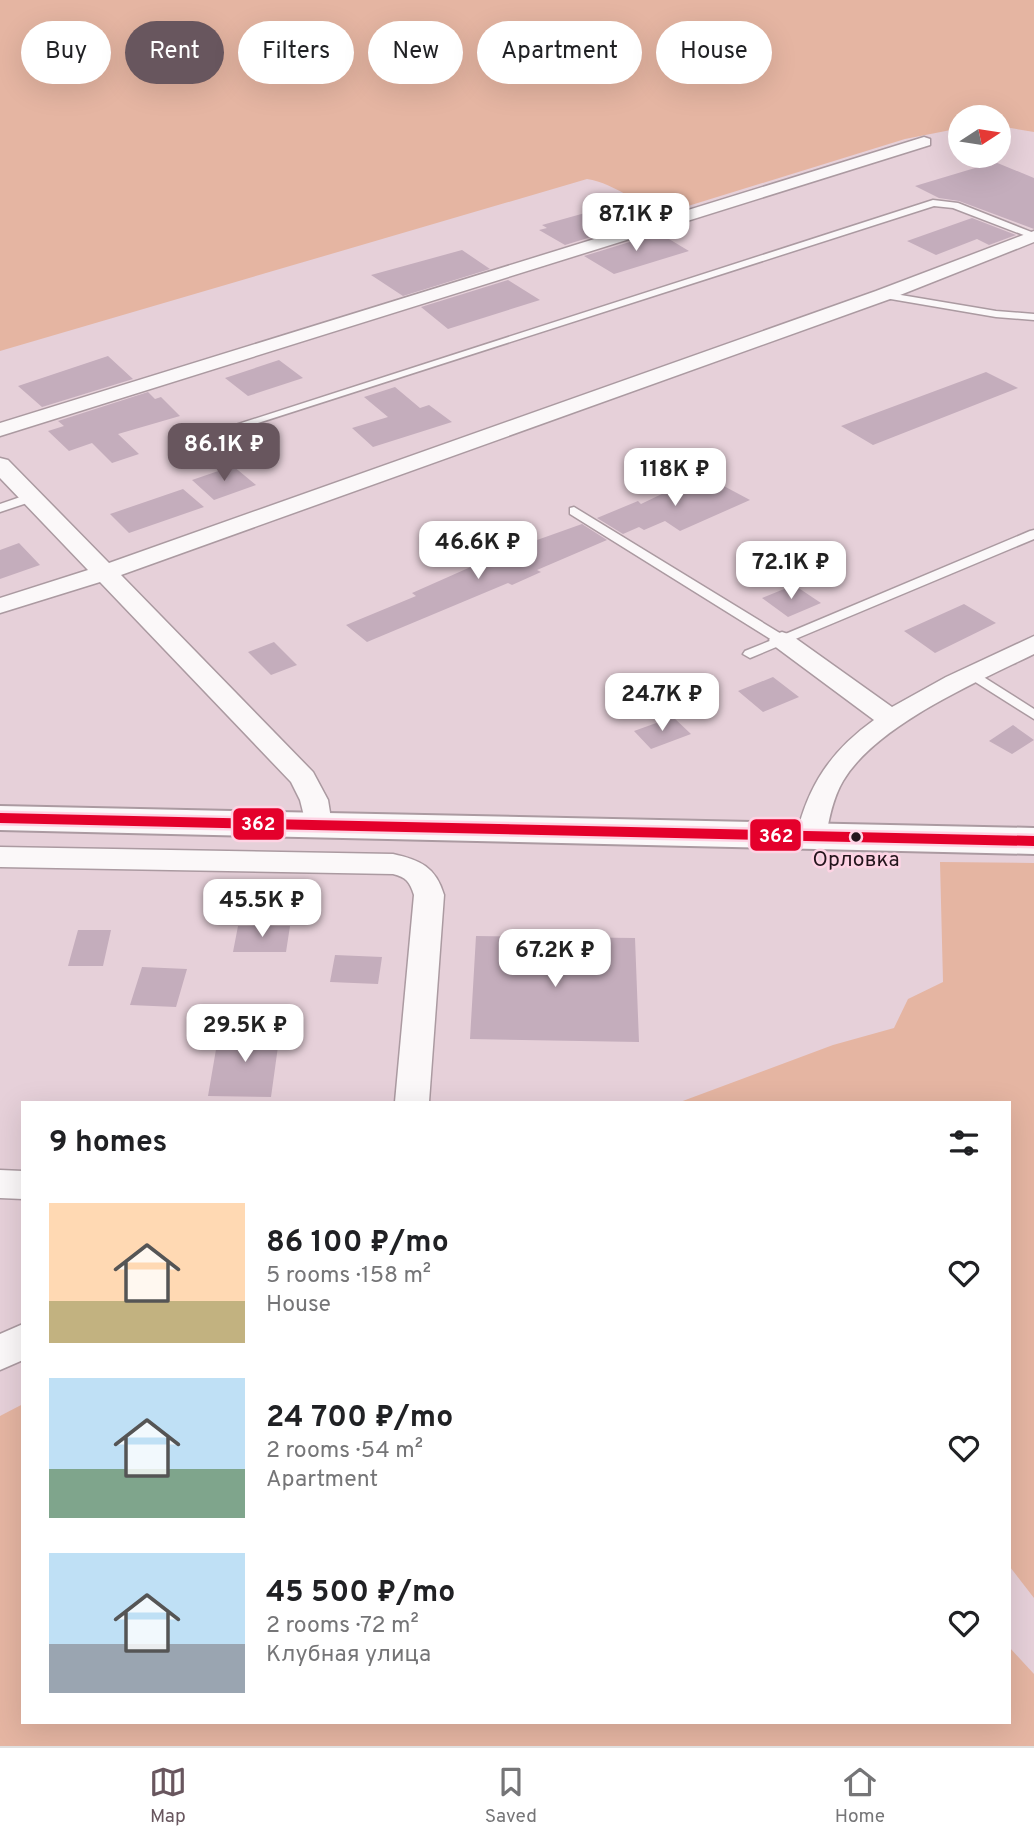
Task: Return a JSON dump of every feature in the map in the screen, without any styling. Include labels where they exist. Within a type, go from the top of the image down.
[{"type":"main road","points":[[0,818],[1034,841]]},
{"type":"street","points":[[0,430],[923,142]]},
{"type":"street","points":[[0,606],[107,572],[883,295],[1034,236]]},
{"type":"street","points":[[0,465],[107,572],[303,778],[314,800],[318,825]]},
{"type":"street","points":[[782,640],[892,720]]},
{"type":"street","points":[[811,837],[818,803],[837,768],[892,720],[1034,644]]},
{"type":"street","points":[[0,857],[393,864],[413,868],[424,878],[429,895],[412,1101]]},
{"type":"street","points":[[0,1185],[21,1185]]},
{"type":"street","points":[[0,1353],[21,1342]]},
{"type":"lane","points":[[198,439],[933,203],[955,205],[1034,236]]},
{"type":"lane","points":[[883,295],[996,314],[1034,317]]},
{"type":"lane","points":[[0,508],[32,498]]},
{"type":"lane","points":[[574,511],[782,640]]},
{"type":"lane","points":[[750,654],[1034,534]]},
{"type":"lane","points":[[974,675],[1034,715]]},
{"type":"shaded area","points":[[0,0],[1034,0],[1034,132],[1012,128],[1012,105],[948,105],[948,131],[905,139],[675,210],[652,207],[609,186],[587,179],[0,351]]},
{"type":"shaded area","points":[[940,862],[1034,863],[1034,1598],[1011,1568],[1011,1101],[683,1101],[833,1045],[894,1028],[908,999],[943,982]]},
{"type":"shaded area","points":[[21,1405],[21,1724],[1011,1724],[1011,1649],[1034,1674],[1034,1746],[0,1746],[0,1416]]},
{"type":"building","points":[[975,168],[1010,168],[1034,178],[1034,229],[959,201],[939,198],[915,186]]},
{"type":"building","points":[[610,206],[640,222],[565,245],[539,230],[547,228],[542,225]]},
{"type":"building","points":[[972,218],[1016,235],[989,245],[977,239],[936,255],[907,241]]},
{"type":"building","points":[[659,233],[689,251],[614,274],[584,256]]},
{"type":"building","points":[[462,250],[490,269],[403,296],[371,275]]},
{"type":"building","points":[[508,280],[540,300],[448,329],[421,307]]},
{"type":"building","points":[[108,356],[133,379],[42,407],[18,386]]},
{"type":"building","points":[[279,360],[303,378],[248,396],[225,378]]},
{"type":"building","points":[[986,372],[1018,388],[873,445],[841,426]]},
{"type":"building","points":[[395,387],[420,408],[429,405],[452,422],[373,447],[352,428],[388,417],[364,397]]},
{"type":"building","points":[[148,392],[155,399],[161,397],[180,416],[118,434],[139,454],[112,463],[92,443],[69,451],[48,431],[64,426],[58,421]]},
{"type":"building","points":[[233,466],[256,485],[214,500],[192,480]]},
{"type":"building","points":[[693,479],[710,489],[720,484],[750,500],[680,531],[665,521],[644,530],[639,527],[623,534],[597,518],[638,501],[641,504]]},
{"type":"building","points":[[183,489],[204,507],[129,533],[110,514]]},
{"type":"building","points":[[582,524],[607,540],[537,570],[541,572],[512,585],[508,583],[367,642],[346,625],[416,596],[412,593],[509,550]]},
{"type":"building","points":[[19,543],[40,565],[0,579],[0,550]]},
{"type":"building","points":[[794,585],[821,603],[788,617],[762,598]]},
{"type":"building","points":[[964,604],[996,623],[935,653],[904,631]]},
{"type":"building","points":[[274,642],[297,665],[271,675],[248,652]]},
{"type":"building","points":[[773,677],[799,697],[763,712],[738,691]]},
{"type":"building","points":[[673,717],[691,734],[651,749],[634,731]]},
{"type":"building","points":[[1013,725],[1034,740],[1012,754],[989,741]]},
{"type":"building","points":[[238,926],[290,926],[286,952],[233,952]]},
{"type":"building","points":[[78,930],[111,930],[103,966],[68,966]]},
{"type":"building","points":[[476,936],[635,938],[639,1042],[470,1039]]},
{"type":"building","points":[[335,955],[382,957],[378,984],[330,982]]},
{"type":"building","points":[[142,967],[187,969],[176,1007],[130,1005]]},
{"type":"building","points":[[219,1032],[280,1032],[271,1097],[208,1096]]},
{"type":"transit line","name":"362","points":[[0,818],[1034,841]]},
{"type":"place","name":"Орловка","points":[[856,837]]}]
